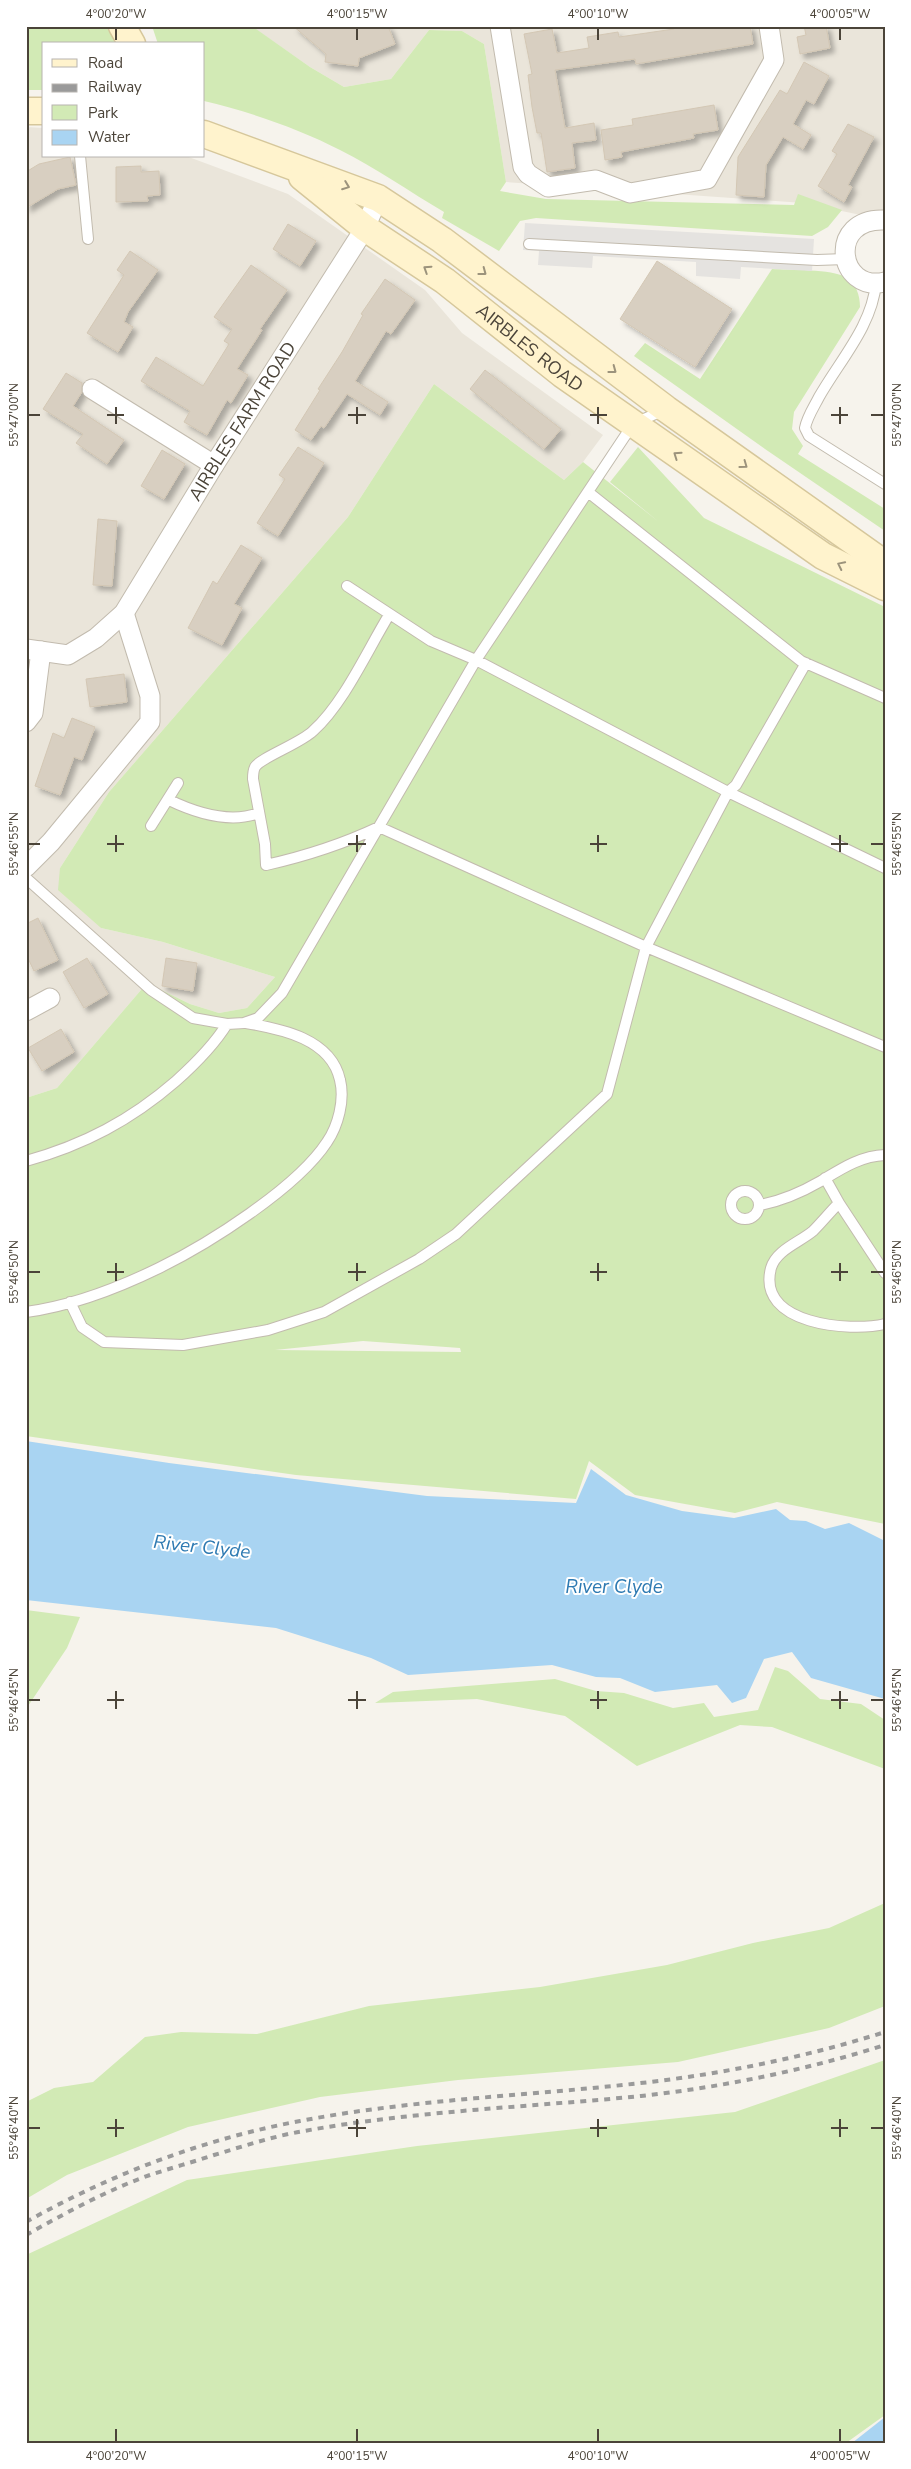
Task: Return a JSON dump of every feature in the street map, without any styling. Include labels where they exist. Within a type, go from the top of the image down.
[{"type":"main road","points":[[122,26],[131,42]]},
{"type":"main road","points":[[26,110],[42,111]]},
{"type":"main road","name":"AIRBLES ROAD","points":[[205,134],[378,198],[442,240],[666,409],[885,564]]},
{"type":"main road","name":"AIRBLES ROAD","points":[[284,162],[365,228],[445,281],[562,374],[823,556],[885,587]]},
{"type":"street","points":[[500,26],[522,167],[528,174],[548,187],[596,180],[630,193],[707,179],[774,60],[769,26]]},
{"type":"street","name":"AIRBLES FARM ROAD","points":[[33,650],[68,655],[96,638],[124,613],[214,465],[365,228],[378,198]]},
{"type":"street","points":[[881,282],[862,280],[854,274],[846,259],[845,245],[855,227],[883,216]]},
{"type":"street","points":[[92,389],[214,465]]},
{"type":"street","points":[[26,867],[51,842],[150,722],[150,696],[124,613]]},
{"type":"street","points":[[26,722],[33,713],[33,650]]},
{"type":"street","points":[[26,1011],[50,998]]},
{"type":"lane","points":[[80,158],[88,239]]},
{"type":"lane","points":[[530,244],[817,260],[846,259]]},
{"type":"lane","points":[[881,282],[869,316],[828,382],[806,420],[804,428],[809,436],[885,484]]},
{"type":"lane","points":[[244,1023],[258,1018],[282,993],[476,660],[633,424],[666,409]]},
{"type":"lane","points":[[588,492],[806,663],[885,698]]},
{"type":"lane","points":[[347,586],[431,641],[476,660],[728,792],[885,868]]},
{"type":"lane","points":[[389,615],[334,708],[313,732],[294,746],[259,762],[254,769],[266,865],[305,856],[379,827],[646,947],[885,1046]]},
{"type":"lane","points":[[70,1302],[82,1327],[104,1342],[183,1345],[268,1330],[324,1312],[419,1259],[456,1234],[607,1094],[646,947],[728,792],[736,785],[806,663]]},
{"type":"lane","points":[[150,826],[169,800],[178,783]]},
{"type":"lane","points":[[169,800],[198,813],[249,817],[259,814]]},
{"type":"lane","points":[[26,878],[151,990],[193,1018],[227,1024],[244,1023],[270,1027],[297,1035],[316,1046],[330,1059],[338,1072],[342,1088],[337,1121],[328,1141],[296,1177],[196,1248],[158,1269],[70,1302],[26,1312]]},
{"type":"lane","points":[[26,1161],[76,1145],[106,1131],[144,1107],[190,1069],[227,1024]]},
{"type":"lane","points":[[760,1205],[774,1202],[860,1160],[885,1155]]},
{"type":"lane","points":[[825,1178],[839,1203],[885,1273]]},
{"type":"lane","points":[[839,1203],[813,1230],[781,1252],[771,1267],[770,1282],[774,1296],[786,1310],[804,1320],[832,1326],[885,1324]]},
{"type":"shaded area","points":[[251,26],[885,26],[885,220],[803,203],[506,182],[484,44],[462,31],[429,30],[391,79],[344,87],[310,67]]},
{"type":"shaded area","points":[[26,127],[42,128],[42,158],[191,158],[288,194],[425,290],[462,333],[603,435],[583,462],[564,480],[434,384],[348,517],[109,792],[60,868],[101,928],[163,942],[275,977],[247,1008],[219,1013],[190,1004],[147,983],[57,1088],[26,1098]]},
{"type":"shaded area","points":[[525,223],[814,239],[812,271],[741,267],[740,279],[696,276],[696,262],[593,256],[592,268],[538,265],[539,251],[523,250]]},
{"type":"green space","points":[[34,26],[119,26],[127,42],[42,42],[42,90],[26,90],[26,28]]},
{"type":"green space","points":[[152,26],[252,26],[310,67],[344,87],[391,79],[429,30],[462,31],[484,44],[506,182],[500,191],[546,199],[794,205],[798,194],[842,210],[828,227],[812,236],[536,218],[520,221],[499,251],[442,218],[444,212],[380,172],[340,150],[273,121],[205,101],[205,42],[157,42]]},
{"type":"green space","points":[[772,269],[821,271],[839,274],[849,280],[857,290],[860,307],[794,412],[792,429],[803,446],[798,454],[885,509],[885,531],[634,356],[645,343],[700,379]]},
{"type":"green space","points":[[434,384],[564,480],[583,462],[659,522],[610,482],[638,447],[704,518],[885,607],[885,1524],[777,1502],[735,1513],[635,1495],[589,1461],[576,1499],[296,1475],[26,1436],[26,1098],[57,1088],[147,983],[190,1004],[219,1013],[247,1008],[275,977],[163,942],[101,928],[58,890],[60,868],[109,792],[348,517]],"holes":[[[363,1341],[460,1348],[461,1352],[275,1350]]]},
{"type":"green space","points":[[26,1610],[80,1617],[67,1648],[26,1709]]},
{"type":"green space","points":[[775,1667],[788,1671],[820,1699],[861,1704],[885,1720],[885,1769],[772,1727],[740,1725],[637,1766],[565,1716],[477,1699],[375,1703],[393,1692],[555,1679],[596,1691],[624,1693],[673,1708],[704,1703],[714,1717],[758,1710]]},
{"type":"green space","points":[[885,1903],[885,2006],[829,2028],[678,2062],[458,2080],[320,2097],[188,2127],[67,2175],[26,2199],[26,2102],[54,2088],[93,2082],[145,2037],[181,2032],[257,2034],[369,2006],[540,1987],[667,1965],[753,1943],[829,1928]]},
{"type":"green space","points":[[885,2060],[885,2415],[846,2443],[26,2443],[26,2255],[187,2180],[417,2146],[735,2112]]},
{"type":"water","name":"River Clyde","points":[[26,1441],[169,1463],[427,1496],[576,1503],[591,1469],[626,1495],[682,1511],[734,1518],[776,1509],[790,1520],[806,1521],[825,1529],[849,1523],[885,1541],[885,1699],[811,1678],[792,1652],[764,1659],[746,1698],[732,1703],[717,1685],[655,1692],[620,1678],[596,1677],[552,1665],[408,1675],[371,1658],[276,1628],[26,1600]]},
{"type":"water","points":[[885,2417],[885,2443],[852,2443]]},
{"type":"building","points":[[293,26],[388,26],[395,44],[359,58],[358,66],[325,62],[326,54]]},
{"type":"building","points":[[674,26],[750,26],[753,44],[636,64],[635,59],[555,70],[565,128],[594,123],[596,140],[572,143],[575,168],[547,172],[541,133],[537,133],[532,107],[528,75],[532,74],[524,34],[552,29],[557,53],[589,48],[587,37],[618,32],[619,37],[674,29]]},
{"type":"building","points":[[804,26],[826,26],[830,48],[800,54],[797,37],[806,35]]},
{"type":"building","points":[[804,62],[829,76],[814,104],[806,100],[793,124],[811,135],[803,149],[783,137],[766,165],[764,197],[736,195],[738,157],[780,90],[787,94]]},
{"type":"building","points":[[714,105],[718,130],[693,134],[694,138],[621,152],[622,157],[605,160],[601,130],[633,125],[632,119]]},
{"type":"building","points":[[848,124],[874,137],[848,185],[852,187],[844,202],[818,186],[837,154],[832,151]]},
{"type":"building","points":[[70,158],[76,185],[58,189],[26,208],[26,172],[39,164]]},
{"type":"building","points":[[141,166],[141,172],[159,171],[160,195],[147,196],[148,201],[116,202],[116,167]]},
{"type":"building","points":[[288,224],[316,241],[300,266],[273,249]]},
{"type":"building","points":[[130,251],[158,270],[128,312],[124,322],[133,327],[118,352],[87,333],[124,275],[117,270]]},
{"type":"building","points":[[657,261],[732,309],[695,367],[620,319]]},
{"type":"building","points":[[251,265],[287,290],[260,329],[262,330],[237,369],[248,375],[231,403],[227,400],[207,435],[184,422],[190,411],[141,381],[156,357],[203,386],[229,344],[224,341],[232,329],[214,317]]},
{"type":"building","points":[[385,279],[415,300],[391,334],[386,331],[355,381],[388,402],[380,415],[347,394],[324,428],[321,426],[311,440],[295,430],[342,352],[363,315],[361,314]]},
{"type":"building","points":[[485,370],[561,429],[544,449],[470,389]]},
{"type":"building","points":[[66,373],[82,383],[82,392],[73,406],[124,440],[107,464],[76,443],[83,434],[43,409]]},
{"type":"building","points":[[298,447],[324,463],[278,536],[257,523],[285,479],[279,475]]},
{"type":"building","points":[[162,450],[185,464],[164,499],[141,486]]},
{"type":"building","points":[[98,519],[117,521],[112,586],[93,585]]},
{"type":"building","points":[[241,545],[262,558],[234,604],[242,608],[222,645],[188,628],[213,581],[217,584]]},
{"type":"building","points":[[124,674],[127,702],[90,707],[86,679]]},
{"type":"building","points":[[72,718],[95,727],[82,760],[74,757],[60,795],[35,786],[53,733],[64,738]]},
{"type":"building","points":[[38,918],[58,960],[34,971],[26,954],[26,924]]},
{"type":"building","points":[[87,958],[108,994],[84,1008],[63,972]]},
{"type":"building","points":[[166,958],[197,963],[193,991],[162,986]]},
{"type":"building","points":[[61,1029],[74,1052],[42,1071],[28,1048]]},
{"type":"railway","points":[[26,2222],[91,2188],[159,2160],[229,2138],[300,2121],[382,2108],[696,2076],[791,2058],[885,2032]]},
{"type":"railway","points":[[26,2235],[87,2202],[134,2181],[270,2138],[346,2124],[387,2119],[641,2096],[703,2088],[795,2070],[885,2045]]}]
